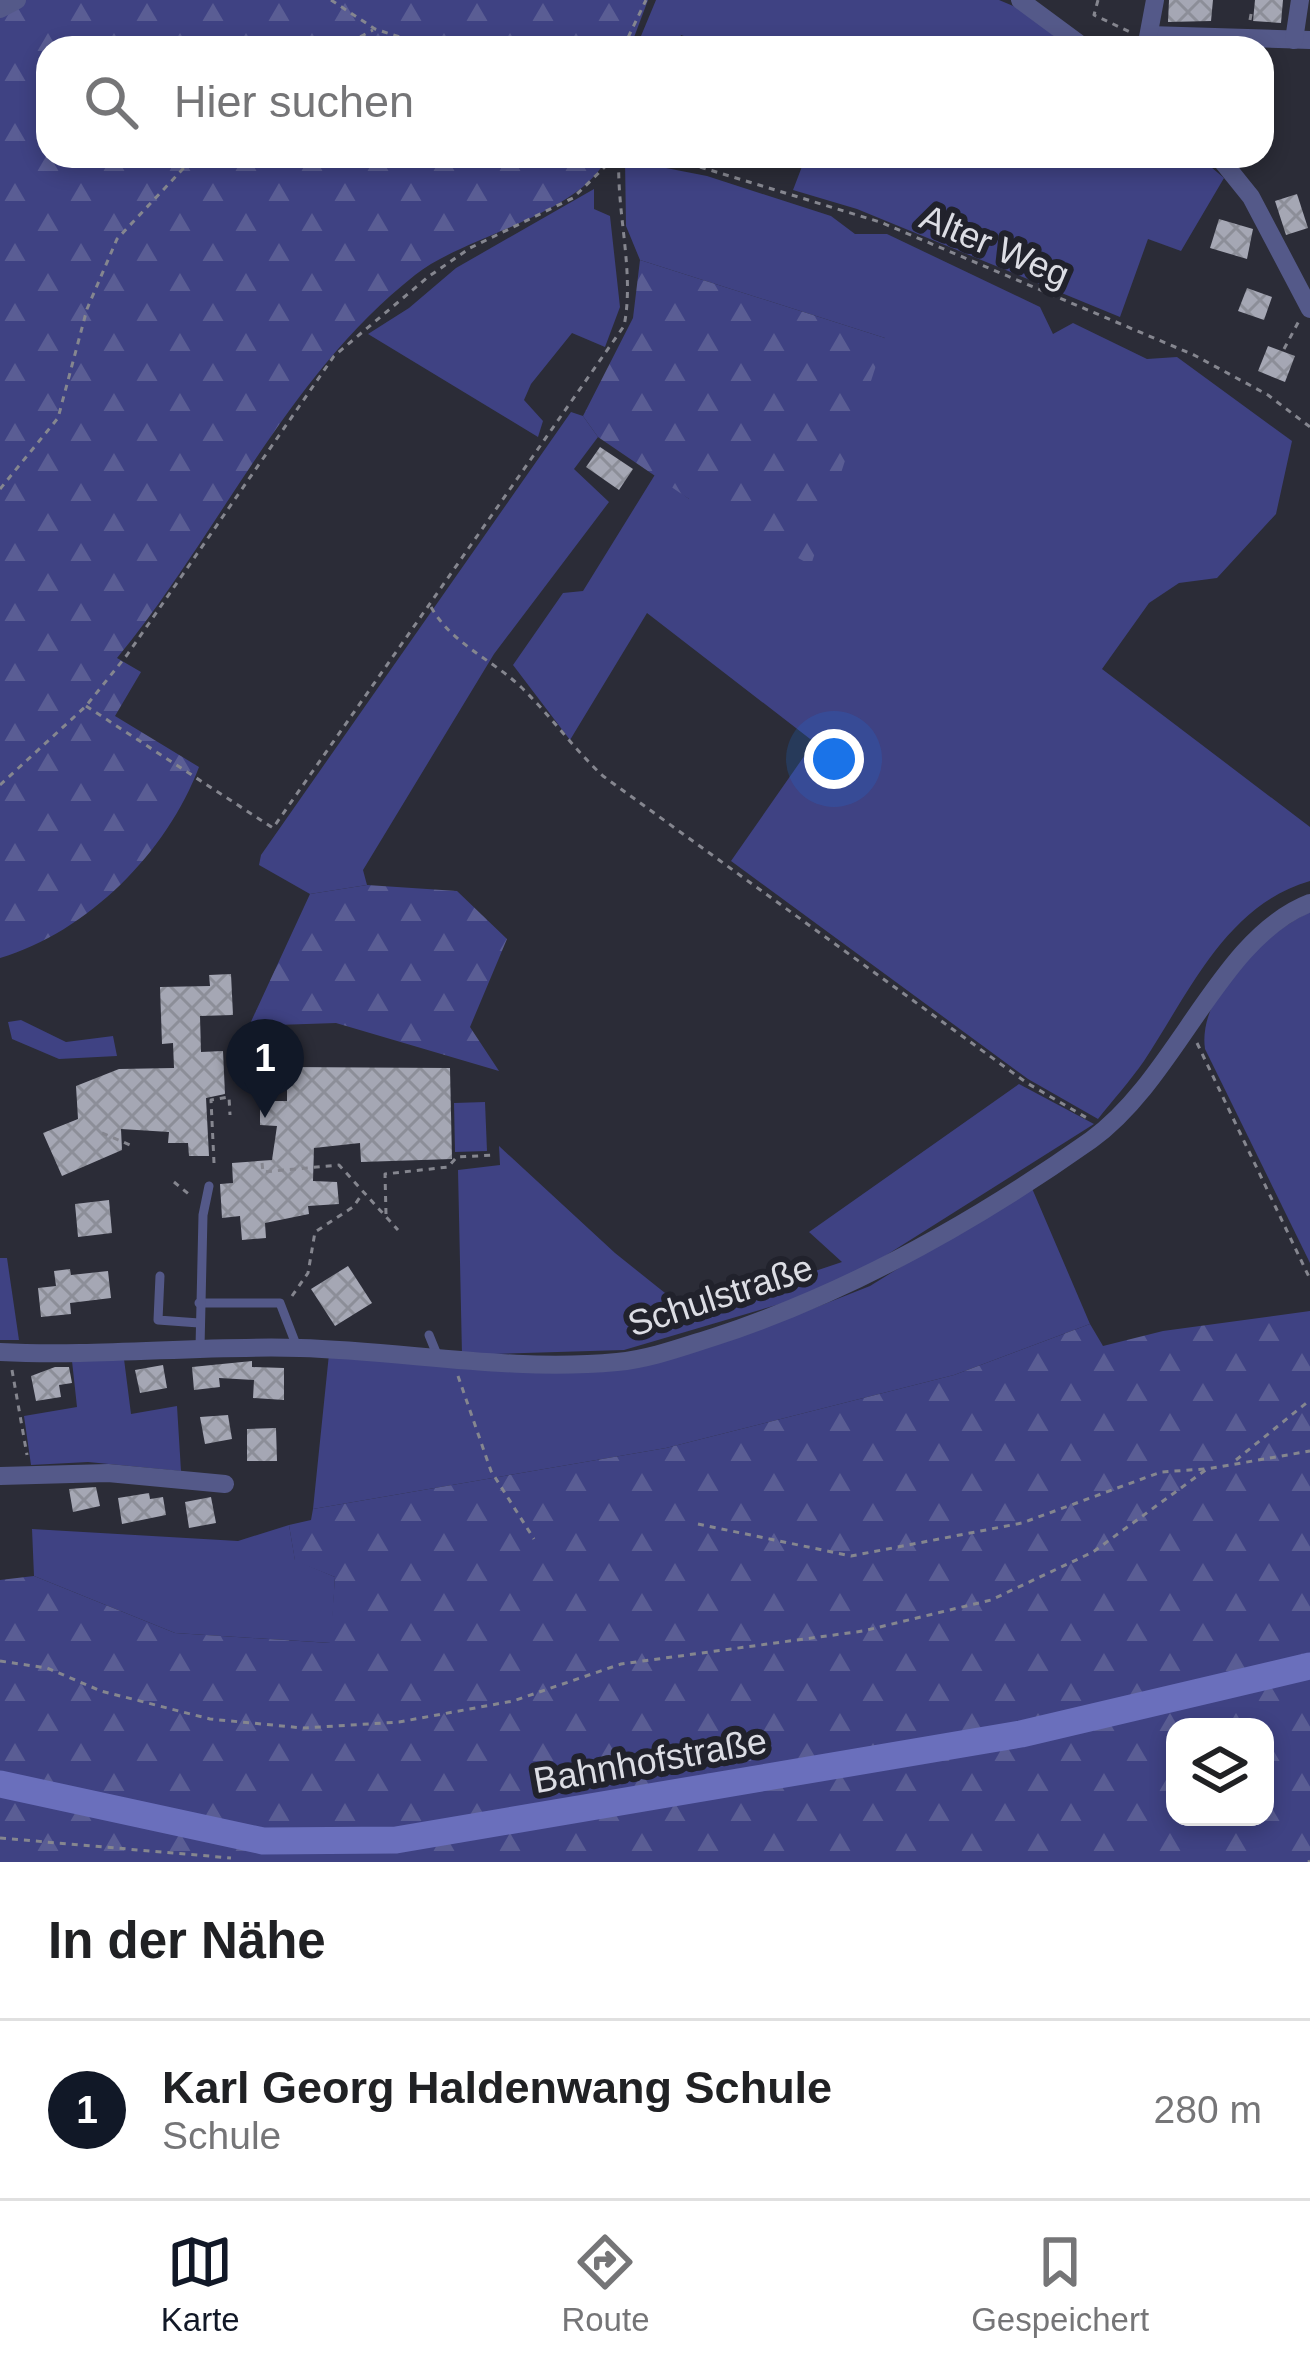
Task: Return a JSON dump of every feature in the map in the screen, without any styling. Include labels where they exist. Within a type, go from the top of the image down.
[{"type":"street","points":[[0,9],[17,0]]},
{"type":"street","points":[[1020,0],[1069,36]]},
{"type":"street","points":[[1146,36],[1156,0]]},
{"type":"street","points":[[1300,0],[1302,40]]},
{"type":"street","points":[[1228,168],[1251,197],[1310,309]]},
{"type":"street","name":"Schulstraße","points":[[4,1353],[297,1347],[448,1362],[622,1362],[794,1311],[865,1279],[1102,1130],[1142,1094],[1260,933],[1310,902]]},
{"type":"street","points":[[0,1476],[108,1473],[225,1484]]},
{"type":"street","name":"Bahnhofstraße","points":[[0,1784],[263,1841],[396,1840],[1021,1734],[1310,1666]]},
{"type":"lane","points":[[200,1349],[204,1207],[209,1186]]},
{"type":"lane","points":[[160,1276],[158,1320],[199,1323]]},
{"type":"lane","points":[[199,1303],[280,1303],[297,1347]]},
{"type":"lane","points":[[429,1335],[448,1362]]},
{"type":"path","points":[[331,0],[375,29],[397,36]]},
{"type":"path","points":[[629,36],[646,0]]},
{"type":"path","points":[[1099,0],[1094,15],[1137,36]]},
{"type":"path","points":[[362,36],[375,29]]},
{"type":"path","points":[[0,489],[58,418],[87,309],[117,239],[185,168]]},
{"type":"path","points":[[0,785],[86,706],[164,607],[292,410],[334,356],[470,248],[573,198],[605,168]]},
{"type":"path","points":[[86,706],[273,828],[624,326],[629,303],[618,168]]},
{"type":"path","name":"Alter Weg","points":[[706,168],[880,222],[1194,355],[1268,395],[1310,427]]},
{"type":"path","points":[[1284,349],[1310,309]]},
{"type":"path","points":[[431,607],[442,626],[522,688],[563,739],[603,776],[1028,1083],[1102,1130]]},
{"type":"path","points":[[1190,1030],[1310,1280]]},
{"type":"path","points":[[214,1162],[211,1100],[230,1097],[230,1115]]},
{"type":"path","points":[[102,1133],[130,1144]]},
{"type":"path","points":[[386,1216],[385,1174],[448,1167],[457,1157],[495,1155]]},
{"type":"path","points":[[262,1163],[263,1172],[339,1165],[398,1230]]},
{"type":"path","points":[[174,1182],[204,1207]]},
{"type":"path","points":[[280,1303],[300,1291],[315,1232],[353,1207],[364,1191]]},
{"type":"path","points":[[4,1353],[32,1474]]},
{"type":"path","points":[[448,1362],[491,1471],[534,1539]]},
{"type":"path","points":[[1234,1461],[1310,1400]]},
{"type":"path","points":[[698,1524],[851,1556],[1022,1523],[1161,1472],[1310,1451]]},
{"type":"path","points":[[0,1660],[47,1668],[100,1691],[210,1719],[304,1728],[399,1722],[513,1701],[621,1664],[862,1631],[991,1600],[1093,1552],[1207,1469]]},
{"type":"path","points":[[0,1838],[78,1849],[235,1858]]},
{"type":"green space","points":[[0,0],[648,0],[634,36],[36,36],[36,168],[600,168],[573,194],[548,209],[415,275],[369,316],[291,408],[117,658],[141,672],[115,716],[199,767],[185,799],[145,858],[93,909],[33,946],[0,958]]},
{"type":"green space","points":[[656,0],[999,0],[1023,10],[1054,36],[681,35],[641,36]]},
{"type":"green space","points":[[625,168],[666,168],[707,176],[831,216],[855,234],[887,234],[1040,307],[1053,334],[1073,323],[1147,359],[1177,357],[1292,441],[1276,514],[1217,578],[1179,583],[1149,603],[1102,669],[1310,827],[1310,881],[1281,893],[1232,931],[1194,980],[1144,1061],[1098,1119],[1028,1079],[731,861],[814,742],[647,613],[570,740],[513,665],[563,593],[583,591],[656,473],[689,499],[885,338],[640,260],[626,226]]},
{"type":"green space","points":[[801,168],[1212,168],[1224,178],[1181,251],[1148,239],[1120,317],[857,209],[793,190]]},
{"type":"green space","points":[[594,189],[594,209],[610,216],[620,307],[605,347],[572,333],[531,384],[524,400],[543,421],[538,437],[368,334],[409,308],[456,268]]},
{"type":"green space","points":[[640,260],[885,338],[811,565],[689,499],[598,437],[583,416],[633,318]]},
{"type":"green space","points":[[571,412],[583,416],[598,437],[574,469],[609,502],[494,654],[363,870],[367,885],[310,894],[259,865],[261,855]]},
{"type":"green space","points":[[367,885],[457,891],[507,939],[470,1027],[499,1071],[336,1023],[249,1026],[310,894]]},
{"type":"green space","points":[[1310,912],[1310,1263],[1205,1049],[1205,1028],[1212,1007],[1237,968],[1273,935]]},
{"type":"green space","points":[[21,1020],[66,1042],[113,1036],[117,1056],[59,1059],[12,1039],[8,1022]]},
{"type":"green space","points":[[1019,1084],[1094,1124],[858,1273],[807,1296],[624,1350],[462,1355],[458,1170],[500,1165],[499,1146],[615,1253],[690,1313],[842,1262],[809,1232]]},
{"type":"green space","points":[[485,1102],[487,1151],[455,1152],[454,1103]]},
{"type":"green space","points":[[1031,1186],[1090,1324],[954,1375],[666,1448],[313,1509],[329,1354],[557,1371],[799,1314],[870,1286]]},
{"type":"green space","points":[[0,1258],[7,1258],[19,1340],[0,1340]]},
{"type":"green space","points":[[1310,1311],[1310,1862],[0,1862],[0,1580],[34,1576],[175,1633],[330,1643],[335,1577],[295,1561],[289,1525],[311,1520],[313,1509],[666,1448],[954,1375],[1090,1324],[1103,1346],[1163,1331]]},
{"type":"green space","points":[[124,1359],[131,1414],[177,1406],[181,1471],[88,1462],[31,1465],[24,1416],[77,1407],[72,1361]]},
{"type":"green space","points":[[289,1525],[295,1560],[335,1577],[331,1643],[175,1633],[34,1576],[32,1529],[238,1541]]},
{"type":"building","points":[[1169,0],[1213,0],[1211,21],[1168,22]]},
{"type":"building","points":[[1255,0],[1283,0],[1281,23],[1253,21]]},
{"type":"building","points":[[1297,194],[1308,228],[1286,235],[1275,201]]},
{"type":"building","points":[[1219,219],[1253,229],[1247,259],[1210,248]]},
{"type":"building","points":[[1247,288],[1272,297],[1264,320],[1238,311]]},
{"type":"building","points":[[1268,346],[1295,356],[1285,382],[1258,371]]},
{"type":"building","points":[[600,447],[633,469],[619,490],[586,467]]},
{"type":"building","points":[[231,974],[233,1015],[200,1016],[201,1052],[223,1051],[225,1094],[206,1098],[209,1156],[189,1156],[188,1143],[168,1143],[169,1132],[121,1129],[122,1150],[62,1176],[43,1133],[78,1119],[76,1086],[119,1069],[174,1068],[173,1043],[162,1044],[160,987],[210,986],[209,975]]},
{"type":"building","points":[[287,1067],[450,1068],[452,1159],[361,1162],[360,1143],[314,1148],[313,1181],[337,1182],[339,1204],[308,1206],[309,1214],[265,1223],[266,1238],[242,1240],[240,1216],[222,1218],[220,1184],[233,1183],[232,1163],[272,1160],[277,1126],[260,1125],[260,1101],[287,1101]]},
{"type":"building","points":[[109,1200],[112,1233],[78,1237],[75,1204]]},
{"type":"building","points":[[348,1266],[372,1303],[335,1326],[311,1289]]},
{"type":"building","points":[[70,1269],[71,1275],[108,1271],[111,1298],[70,1303],[71,1314],[41,1317],[38,1288],[56,1286],[54,1271]]},
{"type":"building","points":[[252,1361],[252,1367],[284,1368],[284,1400],[253,1398],[254,1380],[219,1378],[220,1387],[194,1390],[192,1367]]},
{"type":"building","points":[[163,1365],[167,1388],[140,1393],[135,1370]]},
{"type":"building","points":[[69,1367],[72,1383],[59,1385],[61,1397],[36,1401],[31,1376]]},
{"type":"building","points":[[228,1415],[232,1439],[205,1444],[200,1417]]},
{"type":"building","points":[[276,1428],[277,1461],[247,1461],[247,1429]]},
{"type":"building","points":[[96,1487],[100,1506],[73,1512],[69,1489]]},
{"type":"building","points":[[149,1493],[150,1499],[163,1497],[166,1515],[122,1524],[118,1498]]},
{"type":"building","points":[[211,1497],[216,1523],[189,1528],[185,1502]]},
{"type":"place","name":"Karl Georg Haldenwang Schule","points":[[265,1118]]}]
